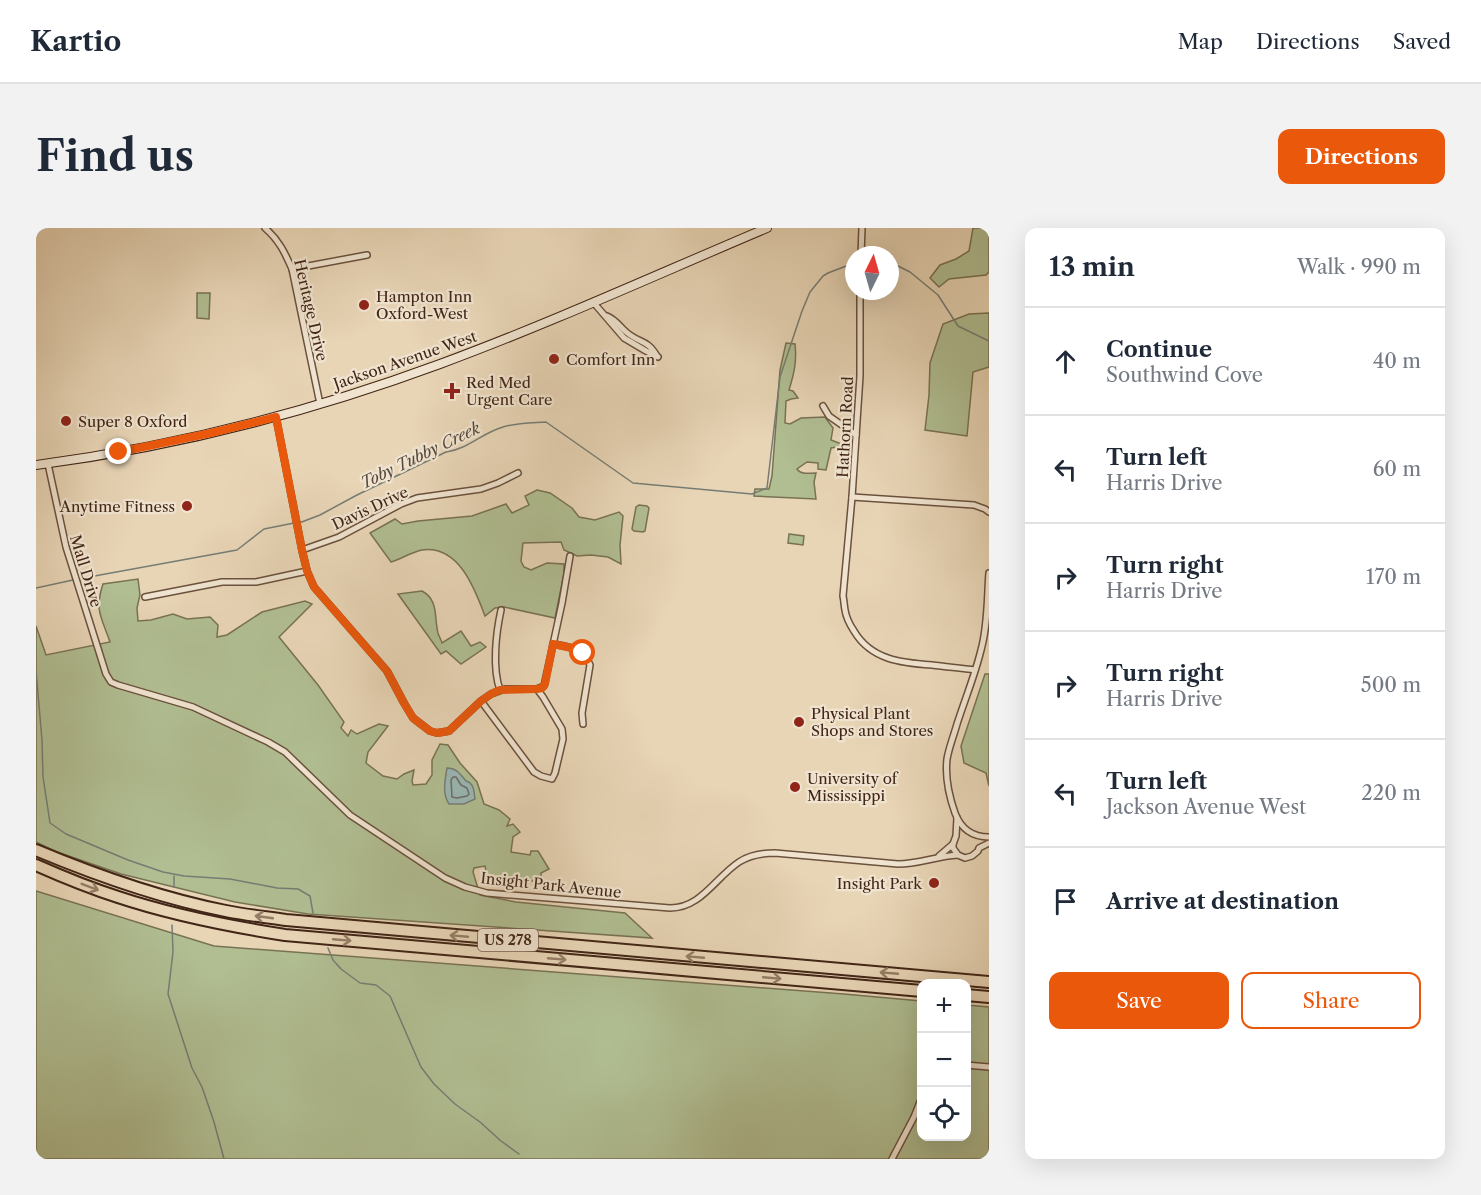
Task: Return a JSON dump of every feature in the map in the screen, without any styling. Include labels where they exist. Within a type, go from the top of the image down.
[{"type":"highway","name":"US 278","points":[[36,850],[123,884],[227,912],[286,920],[989,982]]},
{"type":"highway","name":"US 278","points":[[36,865],[118,897],[174,914],[226,926],[285,935],[917,991]]},
{"type":"highway","points":[[971,995],[989,997]]},
{"type":"main road","name":"Jackson Avenue West","points":[[36,465],[149,447],[276,417],[320,404],[440,364],[767,228]]},
{"type":"street","name":"Heritage Drive","points":[[266,228],[284,251],[292,269],[320,404]]},
{"type":"street","points":[[861,246],[862,228]]},
{"type":"street","points":[[292,269],[367,255]]},
{"type":"street","name":"Hathorn Road","points":[[860,300],[860,376],[852,497],[975,505],[989,512]]},
{"type":"street","points":[[593,302],[624,338],[658,357],[651,347],[632,337],[612,318],[605,315]]},
{"type":"street","points":[[823,406],[829,416],[856,435]]},
{"type":"street","points":[[276,417],[302,550],[314,587],[387,671],[413,718],[424,728],[437,733],[449,731],[481,701],[500,690],[542,688],[545,684],[570,556]]},
{"type":"street","name":"Mall Drive","points":[[48,464],[73,572],[106,674],[111,682]]},
{"type":"street","name":"Davis Drive","points":[[302,550],[339,537],[417,498],[481,489],[518,473]]},
{"type":"street","points":[[852,497],[843,596],[850,626],[857,636],[867,647],[892,660],[908,664],[975,670]]},
{"type":"street","points":[[145,597],[222,582],[256,582],[307,571]]},
{"type":"street","points":[[937,857],[953,844],[956,836],[956,817],[947,777],[947,758],[981,649],[989,573]]},
{"type":"street","points":[[500,690],[496,633],[501,610]]},
{"type":"street","points":[[553,644],[577,649],[588,659],[590,665],[582,713],[583,724]]},
{"type":"street","name":"Insight Park Avenue","points":[[111,682],[193,707],[268,742],[285,752],[350,816],[445,878],[487,893],[680,908],[701,896],[738,862],[762,853],[898,864],[917,863],[937,857],[958,855]]},
{"type":"street","points":[[481,701],[534,772],[552,779],[563,739],[562,729],[537,689]]},
{"type":"street","points":[[956,817],[967,831],[977,837],[979,848]]},
{"type":"street","points":[[956,836],[967,831]]},
{"type":"street","points":[[977,837],[989,837]]},
{"type":"street","points":[[953,844],[958,855],[969,858],[979,848],[989,843]]},
{"type":"street","points":[[971,1065],[989,1067]]},
{"type":"street","points":[[892,1159],[917,1108]]},
{"type":"green space","points":[[973,228],[989,228],[989,272],[986,275],[949,279],[939,287],[930,278],[940,265],[969,251]]},
{"type":"green space","points":[[197,293],[210,293],[209,319],[197,318]]},
{"type":"green space","points":[[989,313],[989,367],[973,372],[967,436],[925,430],[930,363],[943,324],[969,314]]},
{"type":"green space","points":[[786,343],[795,344],[795,367],[789,390],[793,391],[798,398],[786,401],[785,423],[790,424],[801,418],[825,417],[833,428],[831,440],[847,446],[848,451],[837,447],[831,448],[826,470],[818,469],[818,463],[807,462],[797,469],[803,473],[816,473],[814,482],[816,499],[754,496],[755,489],[769,489],[772,476],[780,370]]},
{"type":"green space","points":[[537,490],[550,493],[572,508],[579,517],[595,520],[619,512],[623,516],[621,564],[608,557],[577,556],[564,550],[561,542],[523,543],[521,561],[524,567],[531,570],[547,563],[564,564],[555,618],[504,607],[495,608],[485,616],[464,571],[446,554],[435,550],[422,550],[391,562],[370,533],[395,519],[402,524],[472,516],[506,504],[512,513],[529,505],[525,496]]},
{"type":"green space","points":[[639,505],[649,508],[643,532],[632,529],[636,507]]},
{"type":"green space","points":[[789,534],[804,536],[803,545],[788,543]]},
{"type":"green space","points":[[138,579],[140,595],[137,608],[138,621],[173,614],[187,619],[210,617],[218,625],[217,637],[227,635],[262,612],[305,601],[312,604],[279,637],[318,685],[344,722],[341,728],[348,736],[351,730],[357,734],[379,724],[388,726],[368,752],[366,763],[383,776],[397,779],[414,770],[413,785],[426,784],[432,775],[432,760],[440,744],[448,745],[477,782],[484,804],[499,810],[510,819],[507,826],[513,824],[520,832],[513,837],[511,852],[530,855],[531,851],[538,851],[549,869],[541,873],[541,882],[487,876],[485,866],[474,868],[473,872],[480,895],[516,902],[625,913],[652,938],[308,914],[235,902],[121,874],[54,851],[36,842],[36,626],[46,655],[110,642],[99,608],[103,584]]},
{"type":"green space","points":[[422,591],[433,604],[442,643],[461,631],[471,646],[480,642],[486,647],[461,664],[446,651],[441,654],[398,594]]},
{"type":"green space","points":[[985,674],[989,674],[989,786],[986,773],[964,763],[961,746]]},
{"type":"green space","points":[[36,891],[214,946],[917,1001],[917,1141],[971,1141],[971,1005],[989,1007],[989,1159],[36,1159]]},
{"type":"water","points":[[447,768],[456,770],[471,784],[475,799],[464,804],[449,804],[445,791]]},
{"type":"waterway","name":"Toby Tubby Creek","points":[[299,523],[495,430],[524,423],[546,422],[633,483],[752,494],[767,488],[780,377],[802,311],[810,292],[823,276],[845,266]]},
{"type":"waterway","name":"Toby Tubby Creek","points":[[899,266],[910,272],[938,295],[958,326],[989,341]]},
{"type":"waterway","name":"Toby Tubby Creek","points":[[78,579],[237,550],[264,529],[294,523]]},
{"type":"waterway","name":"Toby Tubby Creek","points":[[36,588],[73,580]]},
{"type":"waterway","points":[[36,671],[43,777],[50,823],[66,834],[163,872],[298,889],[310,896],[313,913]]},
{"type":"waterway","points":[[174,876],[174,887]]},
{"type":"waterway","points":[[172,925],[173,952],[168,994],[192,1068],[202,1087],[214,1122],[224,1159]]},
{"type":"waterway","points":[[328,948],[333,960],[341,969],[360,983],[376,985],[390,996],[421,1067],[434,1084],[455,1104],[519,1154]]},
{"type":"place","name":"Hampton Inn Oxford-West","points":[[364,305]]},
{"type":"place","name":"Comfort Inn","points":[[554,359]]},
{"type":"place","name":"Red Med Urgent Care","points":[[452,391]]},
{"type":"place","name":"Super 8 Oxford","points":[[66,421]]},
{"type":"place","name":"Anytime Fitness","points":[[187,506]]},
{"type":"place","name":"Physical Plant Shops and Stores","points":[[799,722]]},
{"type":"place","name":"University of Mississippi","points":[[795,787]]},
{"type":"place","name":"Insight Park","points":[[934,883]]},
{"type":"route","points":[[119,452],[276,417],[302,550],[314,587],[387,671],[413,718],[430,731],[437,733],[449,731],[481,701],[500,690],[542,688],[545,684],[553,644],[577,649],[583,653]]}]
